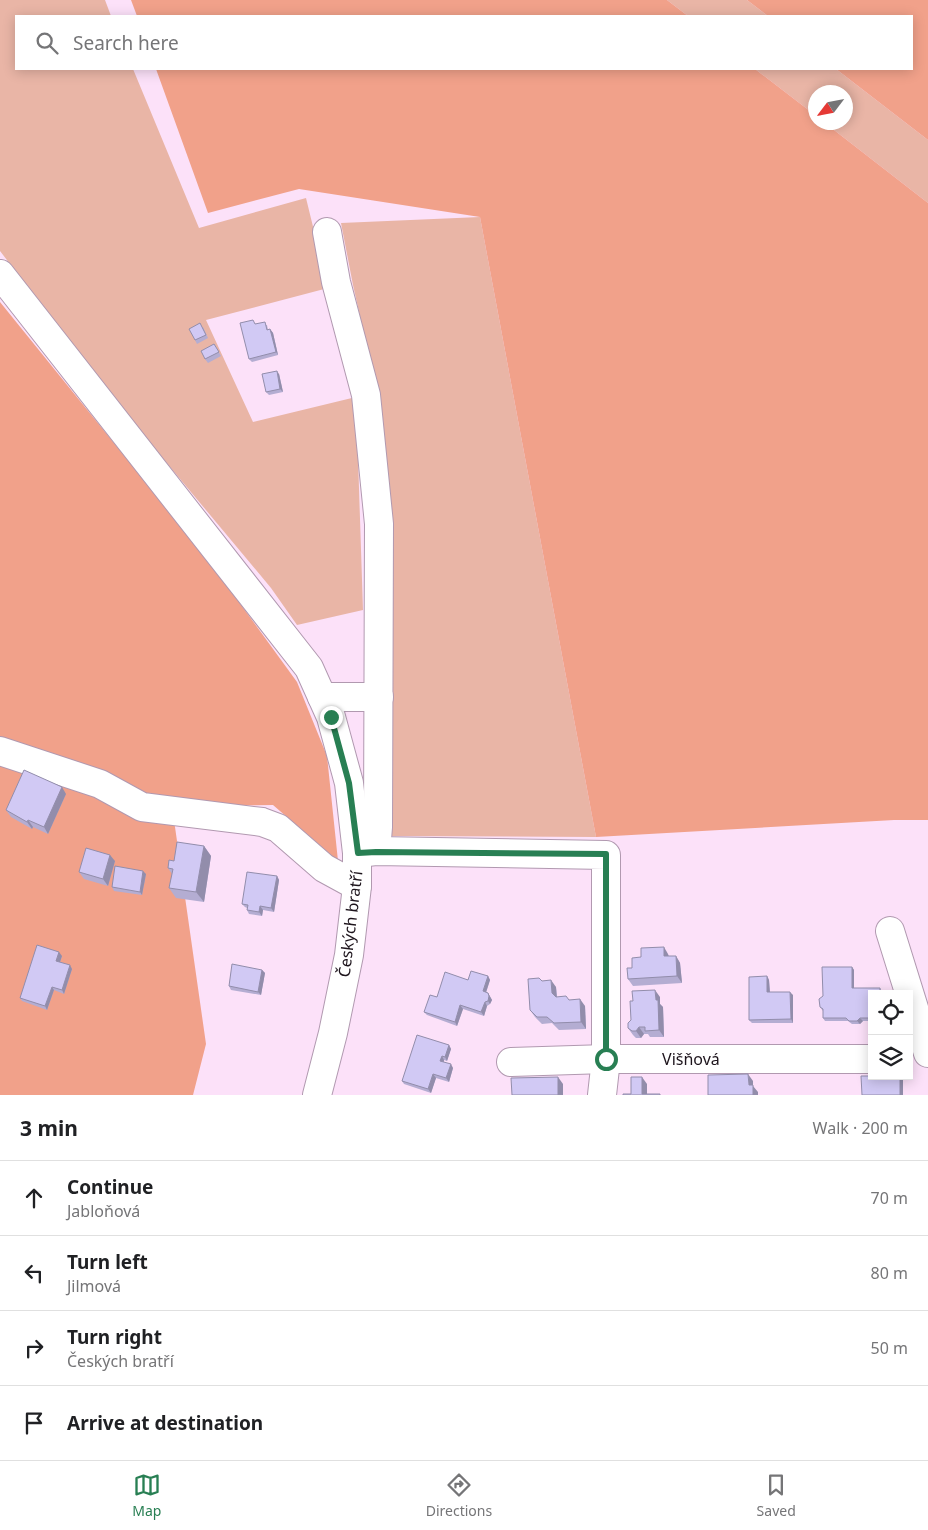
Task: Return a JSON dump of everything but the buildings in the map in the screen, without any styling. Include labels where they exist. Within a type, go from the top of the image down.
[{"type":"street","points":[[328,232],[336,282],[366,394],[379,524],[378,827],[367,852],[606,854],[606,1059],[602,1095]]},
{"type":"street","name":"Českých bratří","points":[[0,274],[309,668],[331,717],[367,852],[357,886],[349,955],[333,1033],[317,1095]]},
{"type":"street","points":[[322,697],[379,697]]},
{"type":"street","points":[[0,751],[100,784],[142,808],[262,822],[278,828],[324,868],[357,886]]},
{"type":"street","points":[[890,931],[928,1053]]},
{"type":"street","name":"Višňová","points":[[511,1062],[606,1059],[868,1059]]},
{"type":"street","points":[[913,1059],[928,1059]]},
{"type":"shaded area","points":[[0,0],[105,0],[111,15],[15,15],[15,70],[133,70],[199,228],[306,198],[328,288],[206,320],[253,422],[356,397],[363,610],[297,625],[271,588],[120,407],[0,251]]},
{"type":"shaded area","points":[[131,0],[667,0],[687,15],[137,15]]},
{"type":"shaded area","points":[[667,0],[747,0],[767,15],[687,15]]},
{"type":"shaded area","points":[[747,0],[928,0],[928,140],[837,70],[913,70],[913,15],[767,15]]},
{"type":"shaded area","points":[[156,70],[756,70],[808,110],[808,130],[834,130],[928,203],[928,820],[894,820],[596,837],[480,217],[299,189],[208,213]]},
{"type":"shaded area","points":[[756,70],[837,70],[928,140],[928,203],[834,130],[853,130],[853,85],[808,85],[808,110]]},
{"type":"shaded area","points":[[480,217],[596,837],[391,836],[391,585],[383,419],[341,223]]},
{"type":"shaded area","points":[[0,302],[207,558],[297,682],[327,756],[338,861],[273,805],[172,806],[206,1044],[193,1095],[0,1095]]},
{"type":"route","points":[[331,717],[349,783],[358,853],[606,854],[606,1059]]}]
